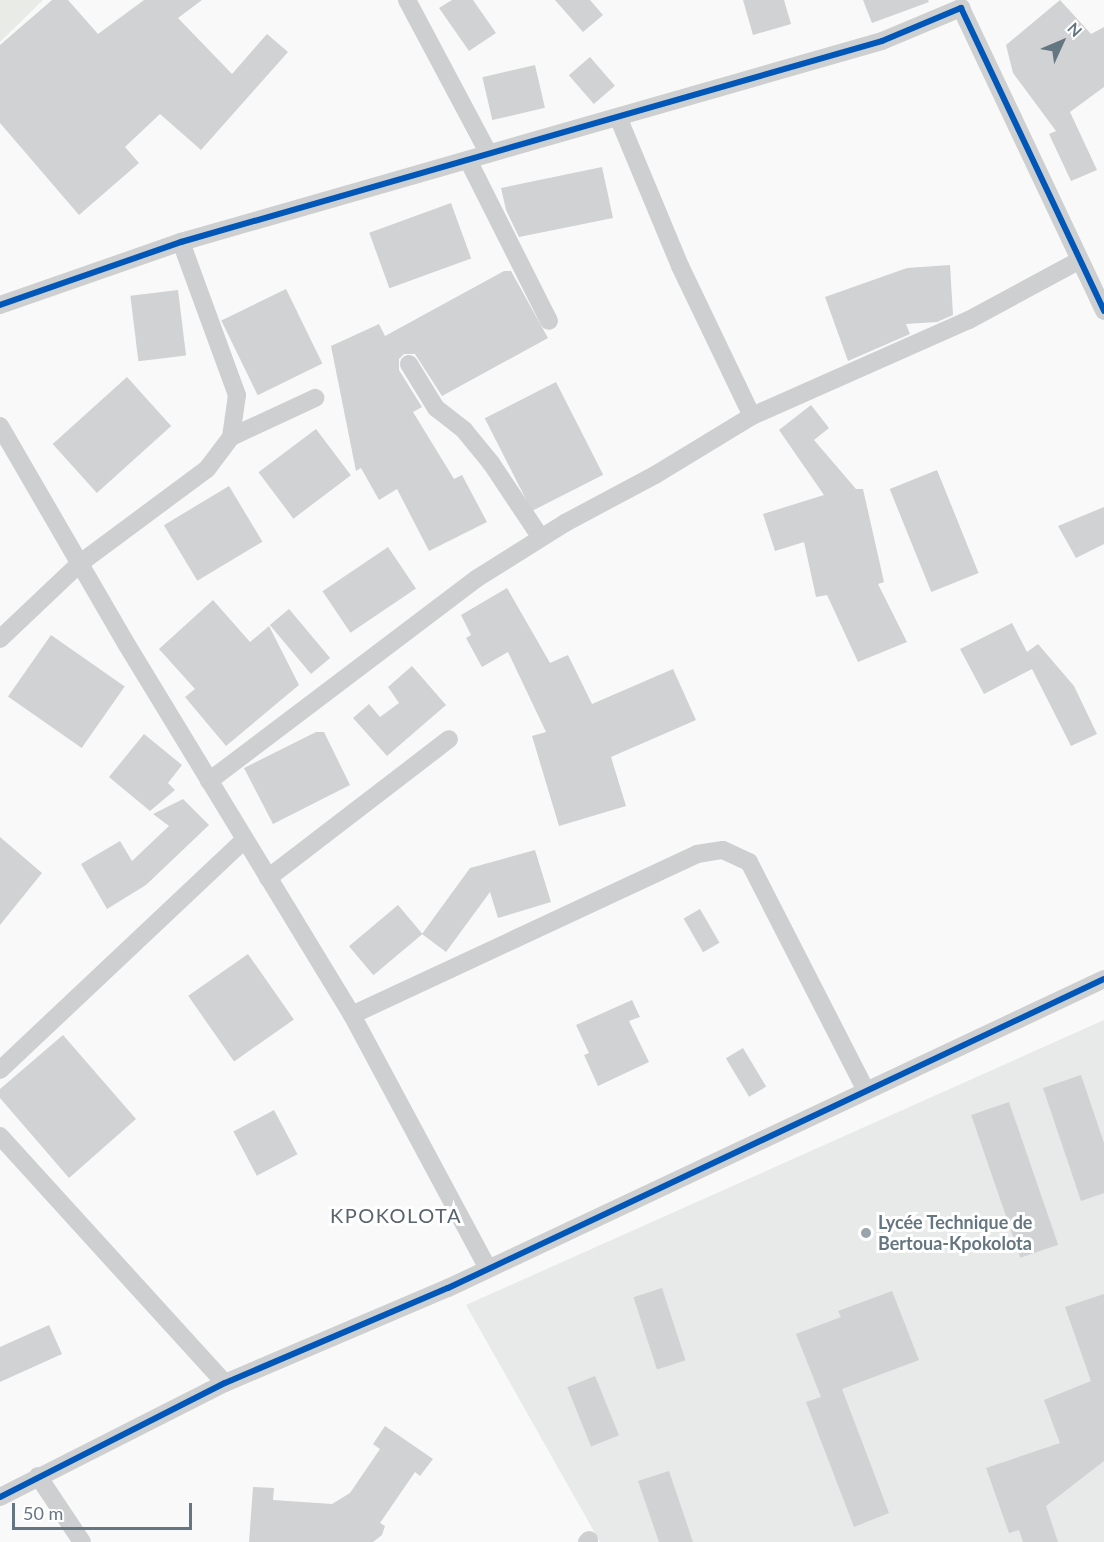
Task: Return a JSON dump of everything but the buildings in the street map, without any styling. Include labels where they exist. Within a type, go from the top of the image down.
[{"type":"street","points":[[407,0],[489,154]]},
{"type":"street","points":[[0,305],[181,242],[882,41],[966,3],[1078,261],[1104,311]]},
{"type":"street","points":[[618,117],[680,266],[752,416]]},
{"type":"street","points":[[468,160],[549,321]]},
{"type":"street","points":[[0,639],[79,564],[207,470],[231,437],[237,395],[181,242]]},
{"type":"street","points":[[209,782],[476,579],[541,538],[752,416],[969,320],[1078,261]]},
{"type":"street","points":[[409,364],[436,408],[464,430],[491,463],[541,538]]},
{"type":"street","points":[[231,437],[315,398]]},
{"type":"street","points":[[0,426],[209,782],[352,1015],[488,1269]]},
{"type":"street","points":[[268,878],[449,739]]},
{"type":"street","points":[[0,1070],[244,840]]},
{"type":"street","points":[[352,1015],[697,854],[723,849],[749,862],[866,1091]]},
{"type":"street","points":[[0,1497],[225,1383],[488,1269],[1104,979]]},
{"type":"street","points":[[0,1136],[225,1383]]},
{"type":"street","points":[[38,1476],[82,1542]]},
{"type":"shaded area","points":[[0,0],[43,0],[0,42]]},
{"type":"shaded area","name":"Lycée Technique de Bertoua-Kpokolota","points":[[1104,1020],[1104,1542],[600,1542],[466,1305]]},
{"type":"cycle path","points":[[0,305],[181,242],[882,41],[961,8],[1104,311]]},
{"type":"cycle path","points":[[0,1497],[225,1383],[448,1288],[1104,979]]},
{"type":"place","name":"Lycée Technique de Bertoua-Kpokolota","points":[[866,1233]]},
{"type":"district","name":"KPOKOLOTA","points":[[396,1215]]}]
